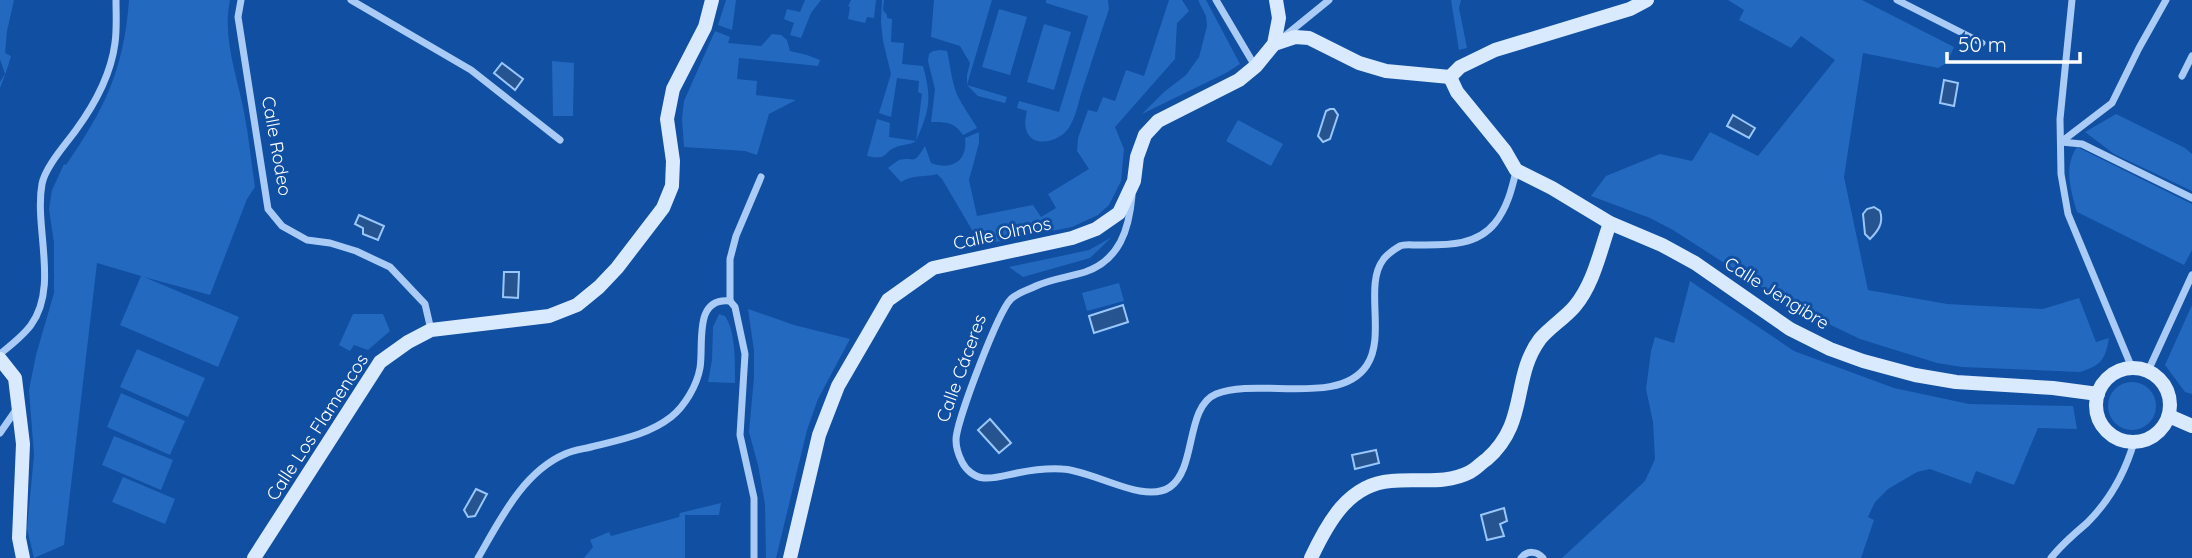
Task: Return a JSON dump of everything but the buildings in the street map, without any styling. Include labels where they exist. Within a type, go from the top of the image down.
[{"type":"main road","name":"Calle Los Flamencos","points":[[254,558],[380,362],[431,330],[549,316],[577,305],[617,268],[663,208],[672,186],[673,160],[667,119],[673,89],[705,26],[712,0]]},
{"type":"main road","points":[[1276,0],[1279,18],[1274,44],[1295,37],[1309,38],[1359,63],[1386,71],[1450,76],[1460,66],[1495,50],[1630,9],[1647,0]]},
{"type":"main road","name":"Calle Olmos","points":[[790,558],[819,435],[838,386],[888,300],[933,268],[1072,238],[1096,229],[1119,213],[1134,181],[1137,157],[1145,135],[1158,121],[1239,80],[1256,66],[1274,44]]},
{"type":"main road","points":[[1450,76],[1457,92],[1505,151],[1516,170]]},
{"type":"main road","name":"Calle Jengibre","points":[[1516,170],[1610,223],[1662,245],[1695,263],[1790,329],[1830,349],[1914,375],[1956,382],[2053,388],[2098,394]]},
{"type":"main road","points":[[1311,558],[1331,518],[1350,498],[1369,485],[1391,481],[1429,482],[1454,477],[1471,472],[1497,450],[1510,431],[1524,372],[1540,340],[1588,289],[1610,223]]},
{"type":"main road","points":[[0,359],[15,378],[23,444],[19,538],[23,558]]},
{"type":"main road","points":[[2132,368],[2148,371],[2163,382],[2170,404],[2169,416],[2164,426],[2145,440],[2122,440],[2103,427],[2096,405],[2098,394],[2103,383],[2121,370],[2132,368]]},
{"type":"main road","points":[[2169,416],[2192,426]]},
{"type":"street","points":[[0,354],[33,323],[44,298],[40,206],[42,181],[106,81],[115,43],[116,0]]},
{"type":"street","name":"Calle Rodeo","points":[[241,0],[238,17],[268,209],[282,226],[307,240],[330,243],[356,251],[390,267],[425,304],[431,330]]},
{"type":"street","points":[[351,0],[471,70],[560,140]]},
{"type":"street","points":[[1216,0],[1256,66]]},
{"type":"street","points":[[1274,44],[1329,0]]},
{"type":"street","points":[[1897,0],[1982,43]]},
{"type":"street","points":[[2072,0],[2060,119],[2061,174],[2068,215],[2132,368]]},
{"type":"street","points":[[2060,142],[2112,103],[2166,0]]},
{"type":"street","points":[[2182,76],[2192,56]]},
{"type":"street","points":[[2060,142],[2082,144],[2192,198]]},
{"type":"street","name":"Calle Cáceres","points":[[1134,181],[1130,220],[1119,248],[1088,271],[1044,282],[1012,298],[1000,316],[961,415],[956,440],[964,465],[972,474],[984,478],[1030,470],[1067,469],[1147,494],[1167,489],[1179,481],[1199,415],[1206,401],[1216,394],[1238,388],[1330,387],[1348,382],[1367,365],[1374,346],[1376,278],[1382,260],[1401,246],[1452,245],[1477,238],[1494,224],[1507,203],[1516,170]]},
{"type":"street","points":[[754,558],[754,498],[740,435],[745,355],[735,307],[730,301],[730,259],[736,236],[761,177]]},
{"type":"street","points":[[2148,371],[2192,275]]},
{"type":"street","points":[[478,558],[520,490],[538,471],[566,453],[641,434],[672,416],[693,390],[700,369],[705,314],[712,303],[730,301]]},
{"type":"street","points":[[0,433],[18,407]]},
{"type":"street","points":[[2051,558],[2107,501],[2127,466],[2134,442]]},
{"type":"street","points":[[1521,558],[1533,552],[1543,558]]},
{"type":"shaded area","points":[[0,0],[14,0],[5,53],[11,56],[6,72],[0,88],[5,74],[0,59]]},
{"type":"shaded area","points":[[129,0],[230,0],[229,42],[246,121],[255,187],[247,199],[210,295],[144,277],[239,317],[218,367],[120,325],[141,276],[97,263],[64,545],[34,558],[27,529],[34,455],[29,390],[54,293],[54,243],[49,209],[52,190],[64,164],[66,165],[91,126],[110,88],[122,48]]},
{"type":"shaded area","points":[[726,0],[736,0],[732,30],[718,25]]},
{"type":"shaded area","points":[[805,0],[821,0],[811,13],[801,38],[790,35],[794,23],[784,19],[787,9],[800,12]]},
{"type":"shaded area","points":[[851,0],[876,0],[874,18],[867,17],[865,23],[848,19]]},
{"type":"shaded area","points":[[882,0],[887,18],[892,19],[891,42],[904,43],[902,64],[923,66],[926,77],[928,104],[916,141],[922,94],[918,92],[919,81],[897,78],[891,117],[879,113],[891,74],[883,41]]},
{"type":"shaded area","points":[[934,0],[992,0],[967,85],[970,63],[960,46],[931,37]]},
{"type":"shaded area","points":[[1046,0],[1108,0],[1109,9],[1071,124],[1066,132],[1058,137],[1041,142],[1028,134],[1025,124],[1027,111],[1017,108],[1019,101],[1059,112],[1088,16],[1046,3]]},
{"type":"shaded area","points":[[1169,0],[1182,0],[1189,11],[1177,23],[1175,59],[1115,127],[1124,149],[1121,181],[1109,205],[1098,215],[1072,227],[981,245],[937,174],[901,182],[888,168],[899,160],[916,159],[925,146],[931,163],[952,165],[964,153],[965,138],[979,132],[979,143],[969,180],[977,216],[1033,205],[1041,217],[1056,208],[1048,194],[1089,169],[1077,151],[1078,138],[1088,110],[1097,112],[1103,97],[1115,101],[1126,70],[1144,76]]},
{"type":"shaded area","points":[[1198,0],[1206,0],[1240,64],[1142,114],[1186,75],[1199,57],[1207,26],[1206,16]]},
{"type":"shaded area","points":[[1451,0],[1461,0],[1459,8],[1467,48],[1459,50]]},
{"type":"shaded area","points":[[1728,0],[1862,0],[1954,47],[1947,63],[1938,68],[1863,53],[1844,177],[1868,290],[1947,304],[2043,309],[2079,298],[2096,342],[2109,338],[2101,361],[2080,372],[1962,367],[1937,363],[1860,339],[1791,306],[1673,230],[1650,218],[1591,196],[1606,176],[1660,154],[1692,161],[1710,132],[1758,156],[1835,60],[1801,36],[1791,48],[1739,20],[1744,10]]},
{"type":"shaded area","points":[[999,9],[1027,17],[1010,75],[982,67]]},
{"type":"shaded area","points":[[1044,24],[1071,32],[1054,90],[1027,82]]},
{"type":"shaded area","points":[[715,31],[730,37],[728,43],[761,46],[772,34],[781,35],[787,40],[790,51],[820,60],[818,66],[739,58],[737,79],[757,81],[756,95],[796,100],[769,114],[757,155],[745,151],[684,147],[684,101]]},
{"type":"shaded area","points":[[940,50],[947,51],[957,93],[977,128],[963,135],[950,124],[931,122],[935,89],[928,61],[929,54]]},
{"type":"shaded area","points":[[552,61],[574,63],[573,116],[553,116]]},
{"type":"shaded area","points":[[502,63],[523,79],[515,90],[494,73]]},
{"type":"shaded area","points":[[1944,80],[1958,83],[1954,106],[1940,103]]},
{"type":"shaded area","points":[[967,85],[1007,97],[1005,103],[978,96]]},
{"type":"shaded area","points":[[1334,109],[1338,115],[1330,139],[1323,142],[1318,136],[1326,111]]},
{"type":"shaded area","points":[[2116,114],[2192,154],[2192,191],[2114,154],[2085,132]]},
{"type":"shaded area","points":[[1733,115],[1755,128],[1749,138],[1727,126]]},
{"type":"shaded area","points":[[877,119],[890,123],[889,137],[916,141],[894,148],[883,156],[867,156]]},
{"type":"shaded area","points":[[1238,120],[1283,144],[1271,166],[1226,141]]},
{"type":"shaded area","points":[[2077,147],[2192,204],[2192,250],[2184,265],[2077,212],[2069,171]]},
{"type":"shaded area","points":[[1874,207],[1880,211],[1881,223],[1870,239],[1865,234],[1863,214]]},
{"type":"shaded area","points":[[359,215],[384,226],[378,240],[363,234],[363,228],[355,224]]},
{"type":"shaded area","points":[[1112,237],[1090,258],[1023,277],[1009,267],[1089,250]]},
{"type":"shaded area","points":[[504,272],[519,272],[518,298],[503,297]]},
{"type":"shaded area","points":[[1690,281],[1794,351],[1894,388],[1969,404],[2073,406],[2077,429],[2038,428],[2014,485],[1976,471],[1971,484],[1930,469],[1917,472],[1888,489],[1875,502],[1868,517],[1874,520],[1861,558],[1562,558],[1645,481],[1655,459],[1653,422],[1646,389],[1651,351],[1655,337],[1674,343]]},
{"type":"shaded area","points":[[1119,283],[1124,301],[1087,311],[1082,293]]},
{"type":"shaded area","points":[[1123,305],[1128,322],[1094,333],[1089,316]]},
{"type":"shaded area","points":[[2192,305],[2192,394],[2185,392],[2165,365]]},
{"type":"shaded area","points":[[748,309],[794,325],[850,339],[818,399],[807,430],[776,558],[766,558],[765,504],[749,432],[754,351]]},
{"type":"shaded area","points":[[353,314],[383,314],[390,331],[368,350],[354,345],[350,351],[339,345]]},
{"type":"shaded area","points":[[719,314],[725,316],[731,331],[735,383],[708,382],[713,327]]},
{"type":"shaded area","points":[[137,349],[205,378],[188,417],[120,387]]},
{"type":"shaded area","points":[[2132,382],[2149,389],[2156,406],[2149,423],[2132,430],[2115,423],[2108,406],[2115,389]]},
{"type":"shaded area","points":[[121,393],[185,421],[170,455],[107,427]]},
{"type":"shaded area","points":[[990,419],[1011,443],[999,453],[978,430]]},
{"type":"shaded area","points":[[114,436],[173,460],[161,490],[102,465]]},
{"type":"shaded area","points":[[1376,450],[1379,463],[1355,469],[1352,455]]},
{"type":"shaded area","points":[[123,477],[175,499],[165,524],[112,502]]},
{"type":"shaded area","points":[[476,489],[487,494],[475,516],[468,517],[464,510]]},
{"type":"shaded area","points":[[721,503],[719,515],[685,515],[685,558],[584,558],[593,547],[590,540],[609,532],[611,536],[679,517],[680,513]]},
{"type":"shaded area","points":[[1504,508],[1507,521],[1500,524],[1504,536],[1487,540],[1481,515]]}]
